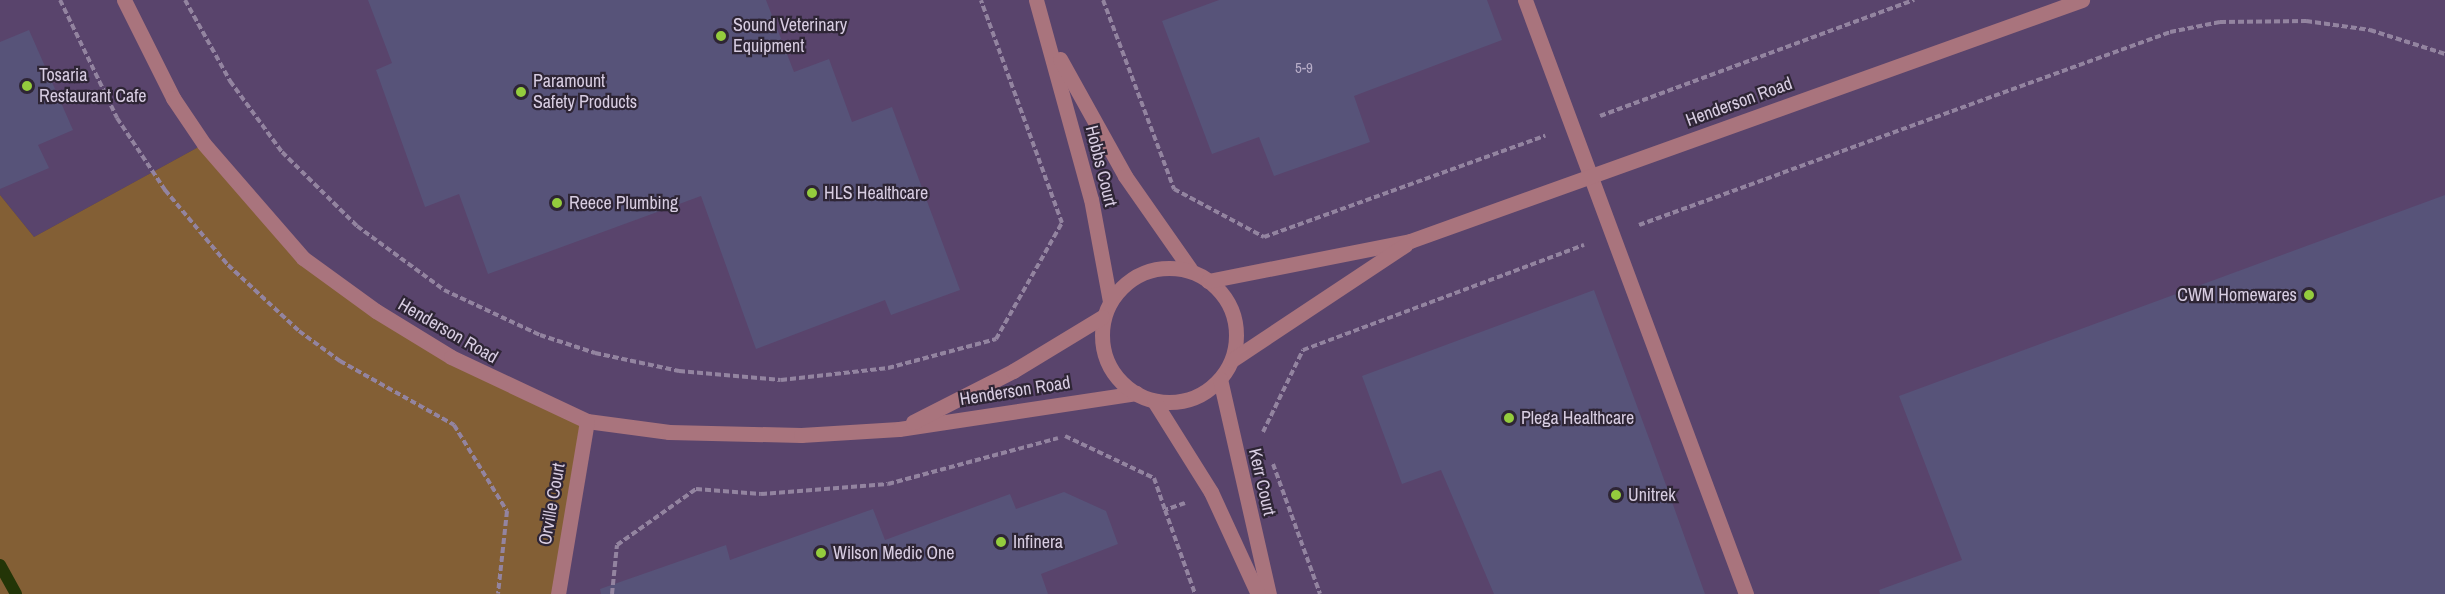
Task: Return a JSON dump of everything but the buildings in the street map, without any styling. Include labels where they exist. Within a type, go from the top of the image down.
[{"type":"street","name":"Henderson Road","points":[[124,0],[173,98],[210,153],[303,258],[375,311],[451,357],[587,421],[686,433],[801,435],[899,429],[1136,393]]},
{"type":"street","name":"Hobbs Court","points":[[1036,0],[1050,40],[1091,199],[1110,302]]},
{"type":"street","points":[[1525,0],[1746,594]]},
{"type":"street","name":"Henderson Road","points":[[1209,281],[1410,242],[2082,0]]},
{"type":"street","name":"Hobbs Court","points":[[1050,40],[1125,176],[1190,269]]},
{"type":"street","name":"Henderson Road","points":[[1232,360],[1410,242]]},
{"type":"street","points":[[1190,269],[1209,281],[1233,315],[1236,336],[1232,360],[1220,379],[1193,398],[1154,401],[1136,393],[1116,376],[1104,348],[1102,317],[1110,302],[1127,283],[1148,272],[1190,269]]},
{"type":"street","name":"Henderson Road","points":[[899,429],[1012,371],[1102,317]]},
{"type":"street","name":"Kerr Court","points":[[1220,379],[1269,594]]},
{"type":"street","points":[[1154,401],[1211,492],[1258,594]]},
{"type":"street","name":"Orville Court","points":[[558,594],[587,421]]},
{"type":"path","points":[[60,0],[117,118],[165,190],[228,265],[299,331],[340,361],[454,425],[507,512],[498,594]]},
{"type":"path","points":[[185,0],[230,81],[282,152],[357,226],[444,290],[540,335],[595,353],[679,371],[781,380],[888,368],[996,339],[1062,223],[981,0]]},
{"type":"path","points":[[1103,0],[1174,189],[1264,237]]},
{"type":"path","points":[[1262,435],[1303,350],[2110,51],[2179,30],[2220,22],[2306,21],[2370,30],[2445,54]]},
{"type":"path","points":[[612,594],[617,545],[696,489],[761,494],[888,484],[946,472],[1065,436],[1154,478],[1195,594]]},
{"type":"path","points":[[1269,456],[1320,594]]},
{"type":"path","points":[[1165,510],[1188,502]]},
{"type":"shaded area","points":[[0,0],[2445,0],[2445,594],[558,594],[516,391],[303,258],[204,144],[34,237],[0,195]]},
{"type":"shaded area","points":[[204,144],[261,213],[376,311],[587,421],[558,594],[0,594],[0,195],[34,237]]},
{"type":"waterway","points":[[0,565],[16,594]]},
{"type":"place","name":"Sound Veterinary Equipment","points":[[721,36]]},
{"type":"place","name":"Tosaria Restaurant Cafe","points":[[27,86]]},
{"type":"place","name":"Paramount Safety Products","points":[[521,92]]},
{"type":"place","name":"HLS Healthcare","points":[[812,193]]},
{"type":"place","name":"Reece Plumbing","points":[[557,203]]},
{"type":"place","name":"CWM Homewares","points":[[2309,295]]},
{"type":"place","name":"Plega Healthcare","points":[[1509,418]]},
{"type":"place","name":"Unitrek","points":[[1616,495]]},
{"type":"place","name":"Infinera","points":[[1001,542]]},
{"type":"place","name":"Wilson Medic One","points":[[821,553]]}]
